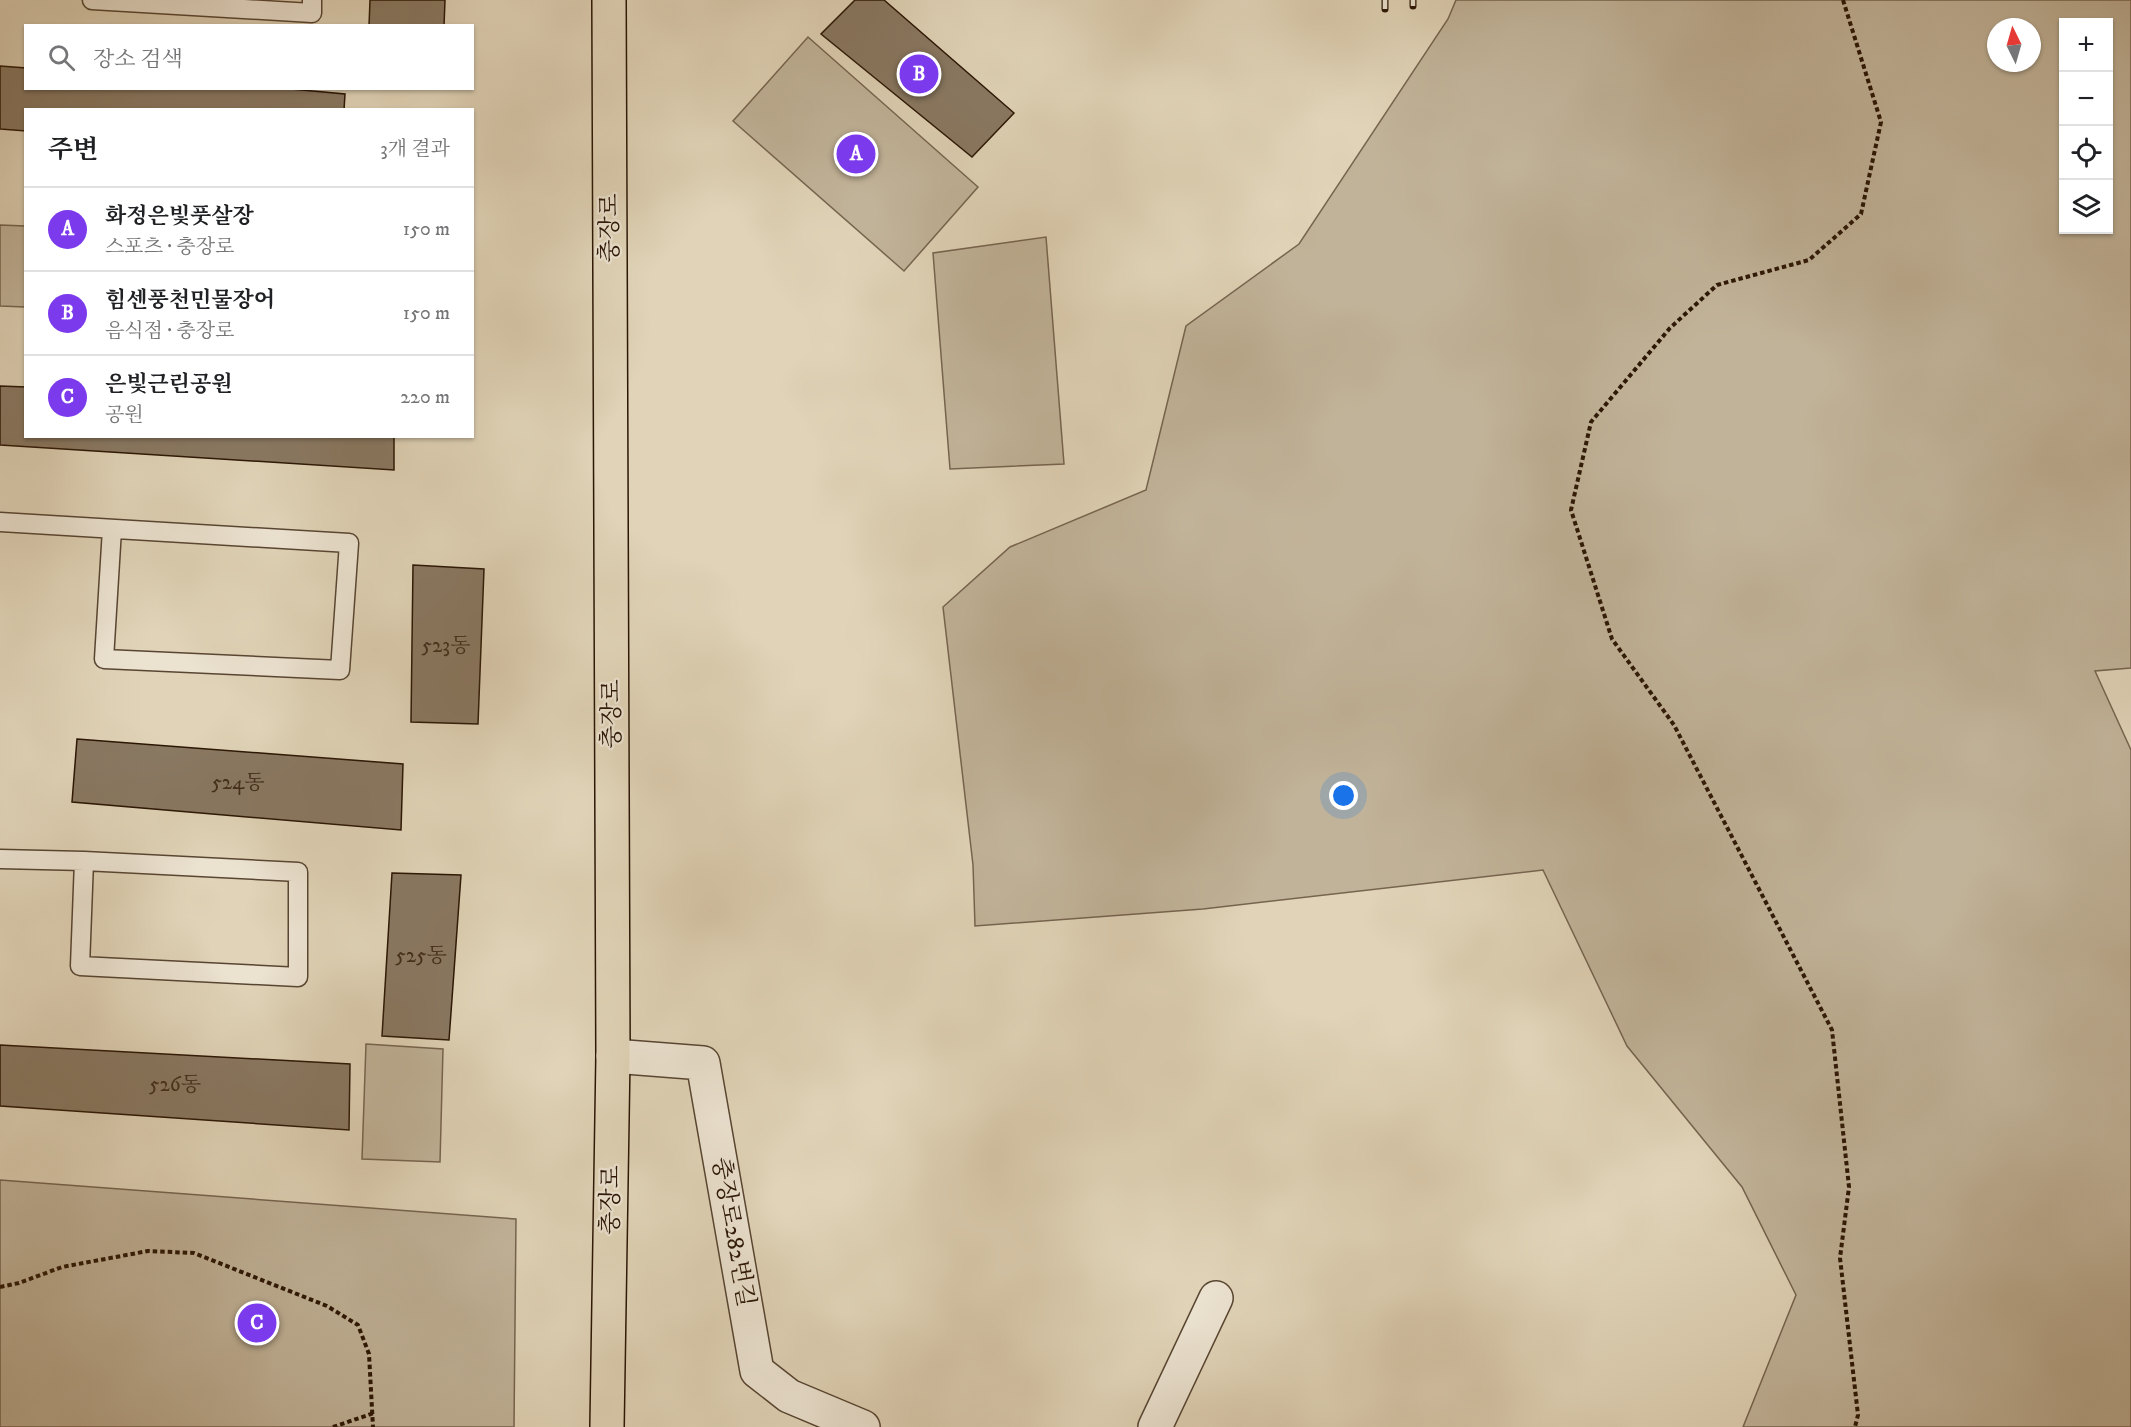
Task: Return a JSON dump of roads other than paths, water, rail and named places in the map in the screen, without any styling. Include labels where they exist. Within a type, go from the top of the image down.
[{"type":"main road","name":"충장로","points":[[607,1427],[613,1056],[609,0]]},
{"type":"street","name":"충장로282번길","points":[[613,1056],[703,1062],[757,1371],[789,1396],[863,1427]]},
{"type":"street","points":[[1155,1427],[1216,1298]]},
{"type":"lane","points":[[92,0],[312,13],[312,0]]},
{"type":"lane","points":[[0,522],[349,543],[340,670],[104,659],[112,529]]},
{"type":"lane","points":[[0,859],[84,861],[298,872],[298,977],[80,966],[84,861]]},
{"type":"railway","points":[[1385,0],[1385,9]]},
{"type":"railway","points":[[1413,0],[1413,6]]},
{"type":"place","name":"힘센풍천민물장어","points":[[919,74]]},
{"type":"place","name":"화정은빛풋살장","points":[[856,154]]},
{"type":"place","name":"은빛근린공원","points":[[257,1323]]}]
